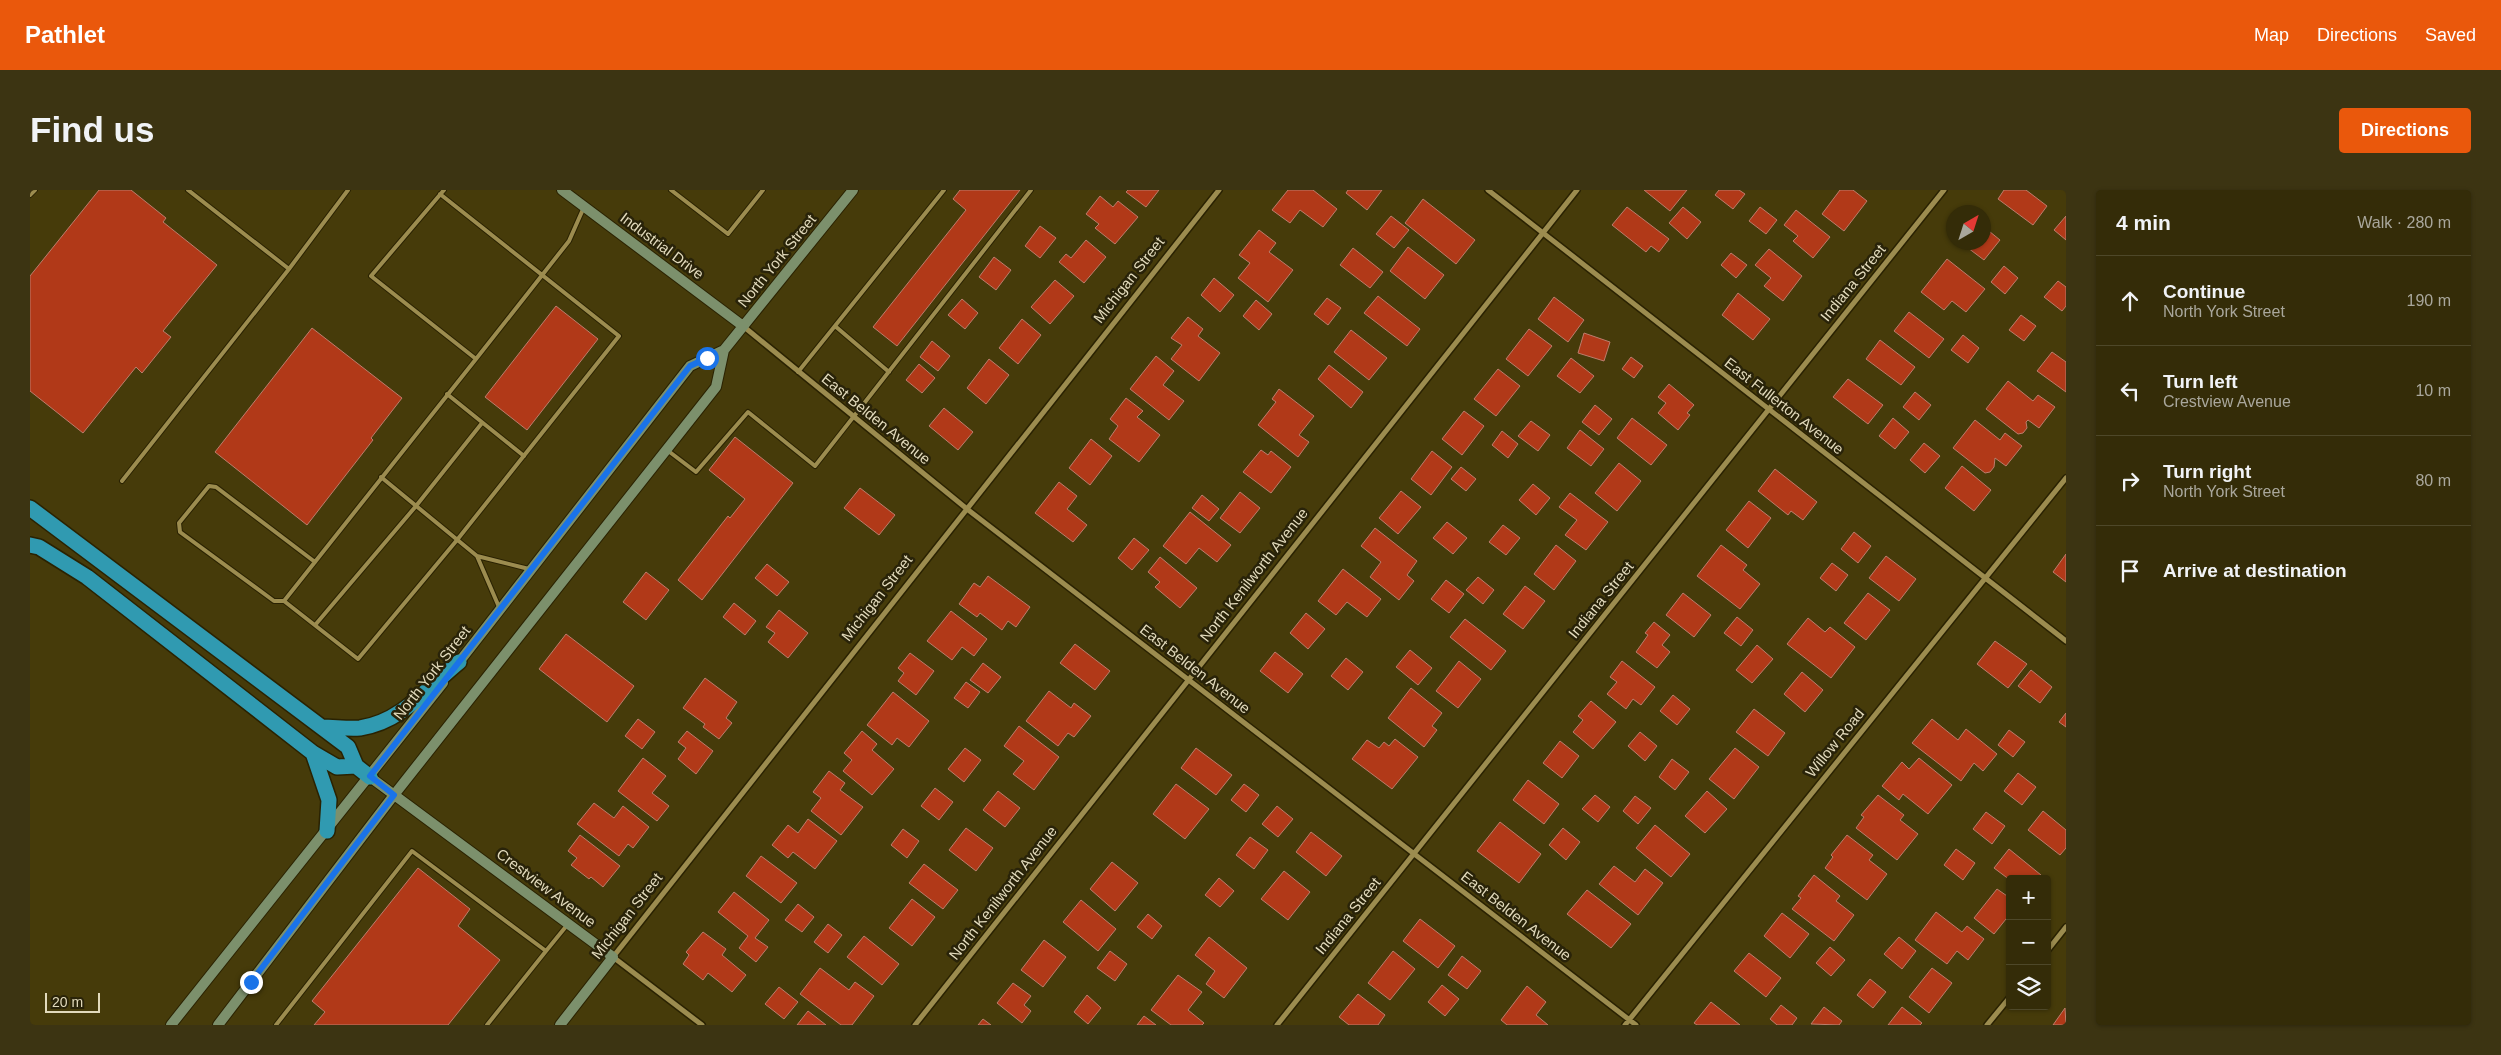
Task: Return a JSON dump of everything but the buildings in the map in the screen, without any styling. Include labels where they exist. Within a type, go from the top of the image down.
[{"type":"highway","points":[[30,508],[348,747],[356,766],[370,776]]},
{"type":"highway","points":[[30,545],[38,547],[88,578],[314,752],[337,766],[356,766]]},
{"type":"highway","points":[[322,727],[360,728],[383,722],[413,704],[459,662]]},
{"type":"highway","points":[[314,752],[329,800],[327,831]]},
{"type":"main road","name":"Industrial Drive","points":[[562,190],[743,326]]},
{"type":"main road","name":"North York Street","points":[[218,1025],[394,795],[716,387],[724,350],[853,190]]},
{"type":"main road","name":"North York Street","points":[[170,1025],[327,831],[690,366],[724,350]]},
{"type":"main road","name":"Crestview Avenue","points":[[370,776],[613,957]]},
{"type":"main road","name":"Michigan Street","points":[[560,1025],[613,957]]},
{"type":"street","name":"Michigan Street","points":[[613,957],[1219,190]]},
{"type":"street","name":"East Fullerton Avenue","points":[[1488,190],[2066,641]]},
{"type":"street","name":"North Kenilworth Avenue","points":[[915,1025],[1577,190]]},
{"type":"street","name":"Indiana Street","points":[[1277,1025],[1944,190]]},
{"type":"street","name":"East Belden Avenue","points":[[743,326],[967,509],[1636,1025]]},
{"type":"street","name":"Willow Road","points":[[1624,1025],[2066,478]]},
{"type":"street","points":[[2051,946],[2066,927]]},
{"type":"street","name":"Crestview Avenue","points":[[613,957],[702,1025]]},
{"type":"street","points":[[1987,1025],[2006,1002]]},
{"type":"lane","points":[[30,195],[34,190]]},
{"type":"lane","points":[[188,190],[289,270]]},
{"type":"lane","points":[[122,481],[289,270],[348,190]]},
{"type":"lane","points":[[444,190],[371,276],[476,359]]},
{"type":"lane","points":[[671,190],[728,234],[763,190]]},
{"type":"lane","points":[[798,372],[944,190]]},
{"type":"lane","points":[[667,450],[696,472],[748,412],[815,466],[1031,190]]},
{"type":"lane","points":[[315,562],[216,487],[209,486],[179,523],[180,532],[274,601],[284,601],[316,624],[358,660],[457,540],[619,336],[440,194]]},
{"type":"lane","points":[[284,601],[569,241],[584,207]]},
{"type":"lane","points":[[835,326],[889,372]]},
{"type":"lane","points":[[447,394],[524,456]]},
{"type":"lane","points":[[316,624],[416,506],[482,423]]},
{"type":"lane","points":[[381,477],[477,556],[531,569]]},
{"type":"lane","points":[[477,556],[500,610]]},
{"type":"lane","points":[[276,1025],[412,851],[546,951]]},
{"type":"lane","points":[[487,1025],[568,923]]},
{"type":"route","points":[[251,982],[394,795],[370,776],[690,366],[707,358]]}]
